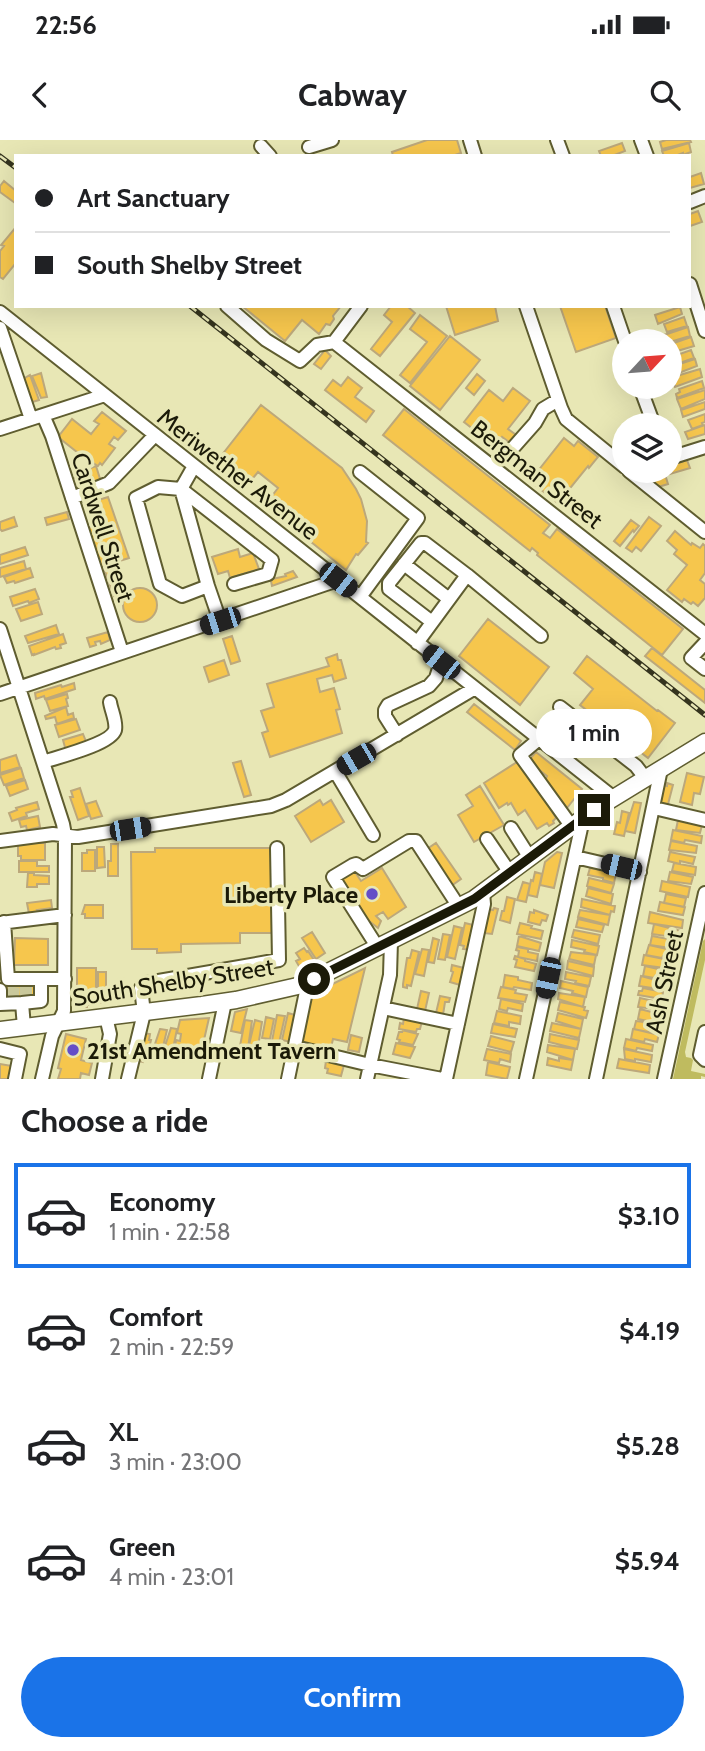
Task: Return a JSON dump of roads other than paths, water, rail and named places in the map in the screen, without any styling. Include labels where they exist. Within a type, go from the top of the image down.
[{"type":"main road","name":"South Shelby Street","points":[[0,1030],[225,1002],[309,982],[483,893],[577,823],[705,742]]},
{"type":"street","points":[[310,147],[332,140]]},
{"type":"street","points":[[691,287],[705,331]]},
{"type":"street","points":[[230,308],[266,340],[300,361],[317,345],[339,344],[360,308]]},
{"type":"street","points":[[527,308],[568,422],[612,457]]},
{"type":"street","points":[[614,308],[621,329]]},
{"type":"street","points":[[0,313],[0,321]]},
{"type":"street","name":"Meriwether Avenue","points":[[0,313],[614,798]]},
{"type":"street","name":"Cardwell Street","points":[[0,328],[72,498],[122,652]]},
{"type":"street","name":"Bergman Street","points":[[339,344],[705,634]]},
{"type":"street","points":[[0,429],[105,395]]},
{"type":"street","points":[[492,465],[512,449],[535,423],[543,409],[558,400]]},
{"type":"street","points":[[72,498],[109,483],[155,435]]},
{"type":"street","points":[[682,454],[705,447]]},
{"type":"street","points":[[194,466],[181,489],[220,621]]},
{"type":"street","points":[[360,472],[418,518],[360,597]]},
{"type":"street","points":[[644,483],[705,533]]},
{"type":"street","points":[[208,586],[182,596],[160,584],[136,498],[158,487],[181,489],[272,560],[268,573],[234,584]]},
{"type":"street","points":[[432,622],[389,589],[389,583],[421,543],[425,543],[467,575],[541,636]]},
{"type":"street","points":[[404,564],[449,599]]},
{"type":"street","points":[[417,642],[467,575]]},
{"type":"street","points":[[0,694],[338,580]]},
{"type":"street","points":[[0,629],[64,824],[64,1011],[52,1036],[42,1079]]},
{"type":"street","points":[[705,643],[691,659],[705,669]]},
{"type":"street","points":[[397,735],[385,716],[388,705],[429,686],[436,678],[441,662]]},
{"type":"street","points":[[436,678],[454,672]]},
{"type":"street","points":[[0,841],[53,834],[78,837],[271,806],[286,800],[475,688]]},
{"type":"street","points":[[43,762],[110,737],[115,727],[110,702]]},
{"type":"street","points":[[560,707],[636,766],[646,779]]},
{"type":"street","points":[[526,1079],[575,857],[577,823],[520,755],[539,739]]},
{"type":"street","points":[[596,1079],[661,769]]},
{"type":"street","points":[[335,771],[373,835]]},
{"type":"street","points":[[654,808],[705,820]]},
{"type":"street","points":[[511,828],[530,858]]},
{"type":"street","points":[[487,839],[510,873]]},
{"type":"street","points":[[367,1079],[392,964],[385,944],[333,877],[356,864],[363,869],[409,841],[416,841],[459,907]]},
{"type":"street","points":[[128,1079],[144,1013],[141,988],[147,983],[279,960],[277,848]]},
{"type":"street","points":[[575,857],[640,872]]},
{"type":"street","points":[[295,1047],[444,1079],[484,905],[483,893]]},
{"type":"street","name":"Ash Street","points":[[664,1079],[702,926],[705,893]]},
{"type":"street","points":[[24,1027],[2,922],[65,915]]},
{"type":"street","points":[[16,991],[41,979],[65,979]]},
{"type":"street","points":[[16,991],[41,1001],[41,979]]},
{"type":"street","points":[[288,1079],[309,982]]},
{"type":"street","points":[[209,1079],[225,1002]]},
{"type":"street","points":[[383,1008],[458,1024]]},
{"type":"street","points":[[102,1079],[110,1034],[106,1017]]},
{"type":"street","points":[[705,1032],[700,1055],[705,1060]]},
{"type":"street","points":[[0,1049],[20,1054],[15,1079]]},
{"type":"tunnel","points":[[13,999],[14,986]]},
{"type":"tunnel","points":[[26,986],[26,999]]},
{"type":"railway","points":[[0,156],[14,166]]},
{"type":"railway","points":[[193,308],[705,715]]},
{"type":"place","name":"Liberty Place","points":[[372,894]]},
{"type":"place","name":"21st Amendment Tavern","points":[[73,1050]]}]
